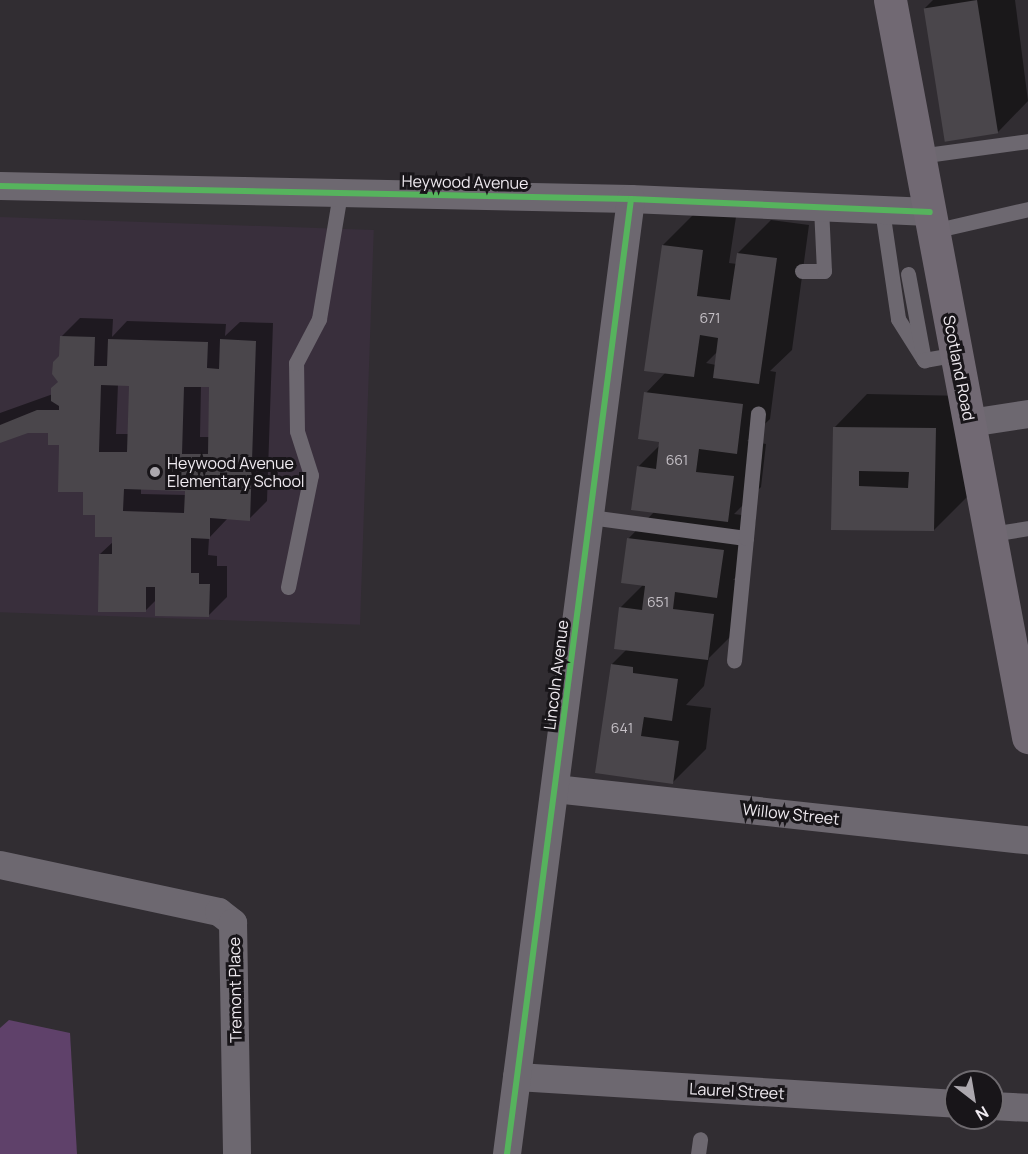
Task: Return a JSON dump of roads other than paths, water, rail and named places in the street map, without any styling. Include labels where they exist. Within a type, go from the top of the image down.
[{"type":"main road","name":"Scotland Road","points":[[890,0],[1028,737]]},
{"type":"street","name":"Heywood Avenue","points":[[0,186],[631,199],[882,210],[932,222]]},
{"type":"street","name":"Lincoln Avenue","points":[[507,1154],[631,199]]},
{"type":"street","points":[[970,423],[1028,414]]},
{"type":"street","name":"Willow Street","points":[[555,789],[1028,840]]},
{"type":"street","name":"Tremont Place","points":[[0,865],[219,912],[233,923],[237,1154]]},
{"type":"street","name":"Laurel Street","points":[[517,1077],[944,1103]]},
{"type":"street","points":[[1004,1107],[1028,1108]]},
{"type":"lane","points":[[919,156],[1028,141]]},
{"type":"lane","points":[[288,587],[311,475],[297,431],[296,363],[319,319],[340,193]]},
{"type":"lane","points":[[802,271],[824,271],[821,208]]},
{"type":"lane","points":[[932,222],[1028,209]]},
{"type":"lane","points":[[882,210],[898,319],[924,360]]},
{"type":"lane","points":[[891,277],[940,270]]},
{"type":"lane","points":[[908,274],[924,360]]},
{"type":"lane","points":[[924,360],[957,354]]},
{"type":"lane","points":[[735,660],[758,414]]},
{"type":"lane","points":[[590,517],[746,538]]},
{"type":"lane","points":[[991,534],[1028,528]]},
{"type":"place","name":"Heywood Avenue Elementary School","points":[[155,472]]}]
